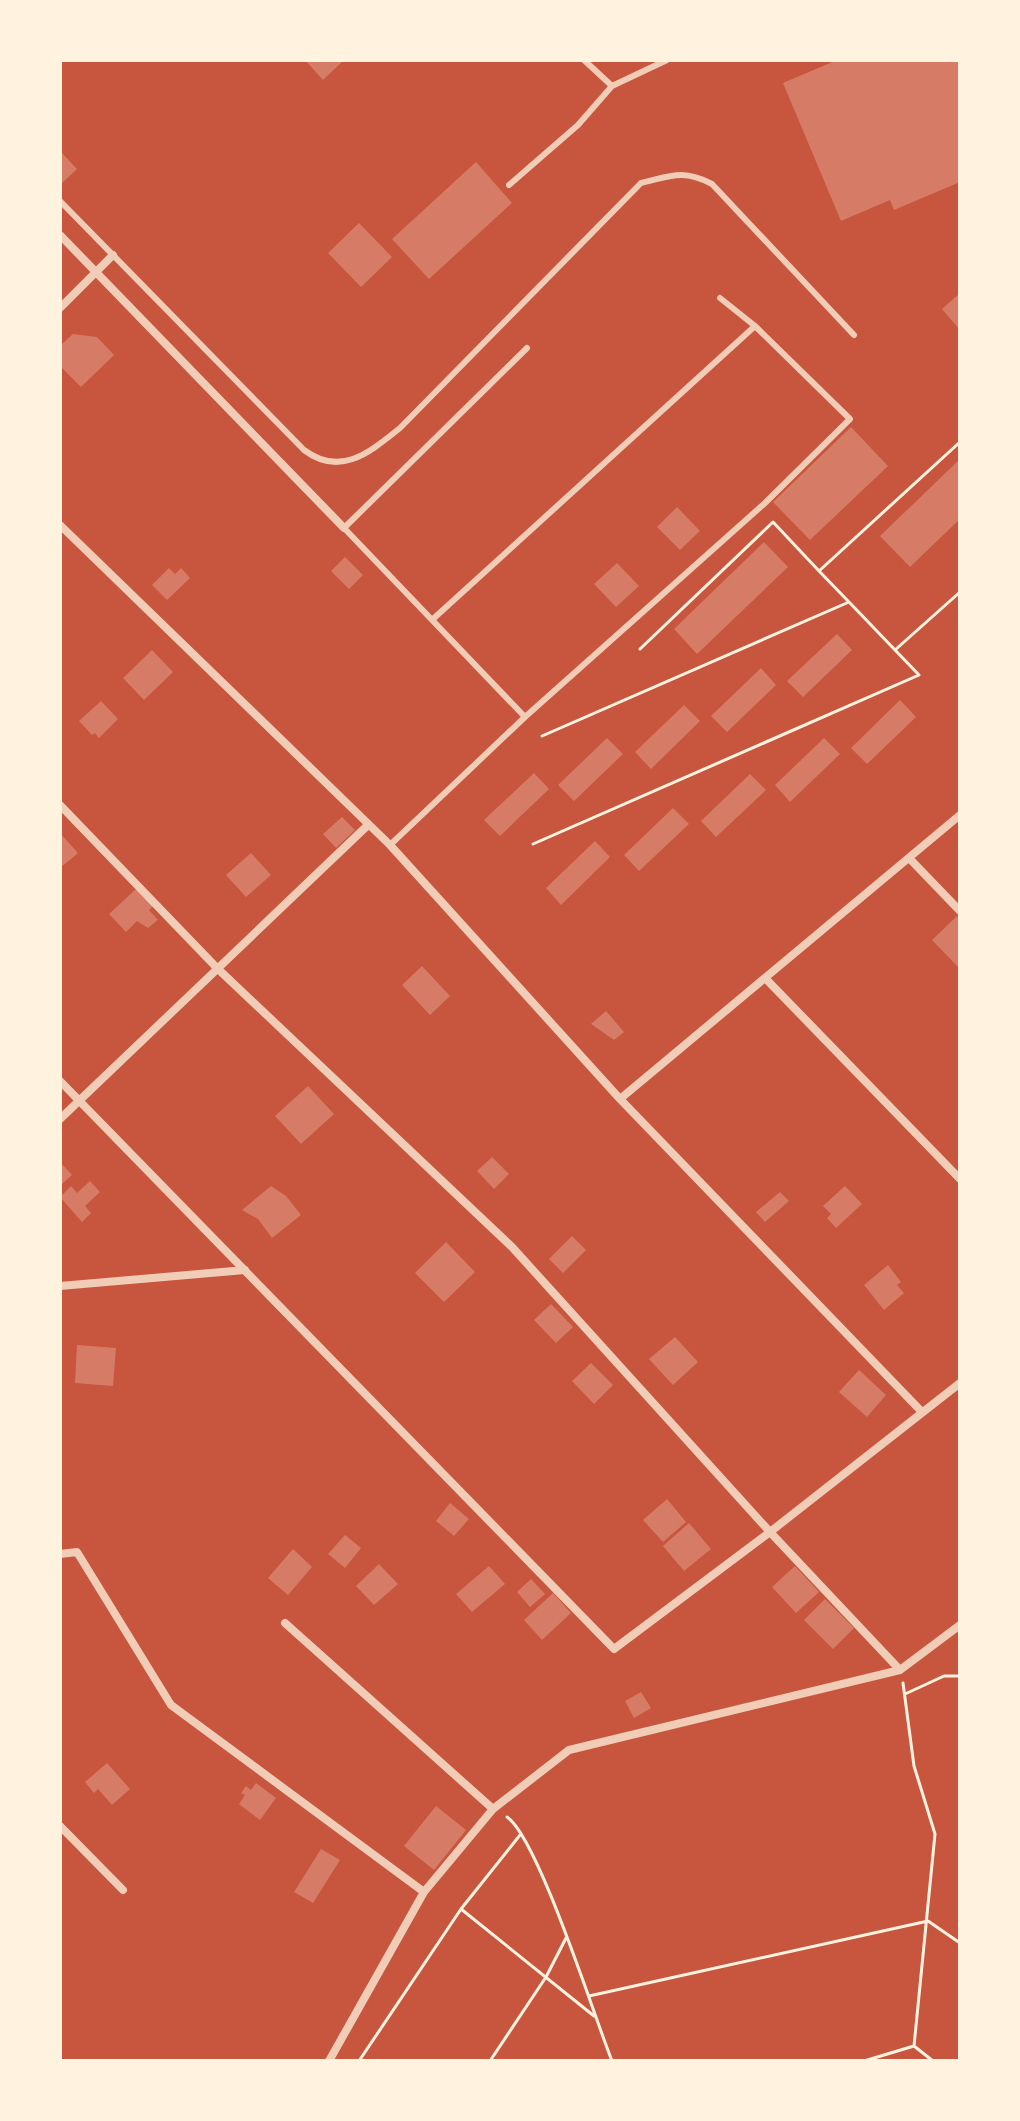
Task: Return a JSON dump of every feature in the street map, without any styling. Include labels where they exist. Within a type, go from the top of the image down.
[{"type":"street","points":[[60,235],[344,528]]},
{"type":"street","points":[[60,308],[113,255]]},
{"type":"street","points":[[60,525],[390,845],[620,1099],[922,1412]]},
{"type":"street","points":[[60,805],[217,968],[512,1247],[770,1532],[900,1670]]},
{"type":"street","points":[[620,1099],[960,815]]},
{"type":"street","points":[[60,1119],[368,825]]},
{"type":"street","points":[[909,858],[960,911]]},
{"type":"street","points":[[765,978],[960,1179]]},
{"type":"street","points":[[60,1081],[614,1649],[960,1383]]},
{"type":"street","points":[[60,1286],[245,1270]]},
{"type":"street","points":[[60,1554],[77,1552],[171,1705],[424,1892]]},
{"type":"street","points":[[285,1623],[493,1809]]},
{"type":"street","points":[[329,2061],[424,1892],[493,1809],[569,1750],[900,1670],[960,1625]]},
{"type":"street","points":[[60,1826],[123,1890]]},
{"type":"lane","points":[[584,60],[612,86]]},
{"type":"lane","points":[[509,185],[578,125],[612,86],[667,60]]},
{"type":"lane","points":[[60,201],[304,450],[319,461],[338,463],[368,454],[400,428],[641,183],[670,176],[694,175],[712,184],[854,335]]},
{"type":"lane","points":[[390,845],[525,717],[765,503],[850,419],[755,326],[720,298]]},
{"type":"lane","points":[[433,619],[755,326]]},
{"type":"lane","points":[[525,717],[344,528],[527,348]]},
{"type":"path","points":[[819,571],[960,442]]},
{"type":"path","points":[[533,844],[919,675],[773,522],[640,649]]},
{"type":"path","points":[[895,650],[960,592]]},
{"type":"path","points":[[542,736],[849,602]]},
{"type":"path","points":[[914,2046],[935,1834],[914,1766],[905,1694],[944,1676],[960,1676]]},
{"type":"path","points":[[493,1809],[515,1823],[541,1875],[612,2061]]},
{"type":"path","points":[[359,2061],[461,1909],[521,1834]]},
{"type":"path","points":[[461,1909],[594,2016]]},
{"type":"path","points":[[589,1996],[928,1921],[960,1943]]},
{"type":"path","points":[[490,2061],[546,1977],[566,1938]]},
{"type":"path","points":[[864,2061],[914,2046]]},
{"type":"path","points":[[914,2046],[933,2061]]},
{"type":"building","points":[[305,60],[344,60],[323,80]]},
{"type":"building","points":[[837,60],[960,60],[960,182],[894,210],[890,200],[841,221],[783,83]]},
{"type":"building","points":[[60,151],[77,169],[62,183],[60,181]]},
{"type":"building","points":[[476,162],[512,203],[429,279],[392,239]]},
{"type":"building","points":[[359,223],[392,257],[361,287],[328,253]]},
{"type":"building","points":[[960,293],[960,330],[942,309]]},
{"type":"building","points":[[73,334],[97,337],[114,355],[81,387],[60,366],[60,346]]},
{"type":"building","points":[[851,427],[888,466],[810,540],[773,502]]},
{"type":"building","points":[[960,459],[960,519],[910,567],[880,536]]},
{"type":"building","points":[[677,507],[700,531],[680,550],[657,527]]},
{"type":"building","points":[[764,542],[788,567],[697,654],[674,629]]},
{"type":"building","points":[[345,557],[363,575],[349,589],[331,571]]},
{"type":"building","points":[[617,563],[639,586],[616,607],[594,584]]},
{"type":"building","points":[[169,568],[175,574],[181,568],[190,578],[167,600],[152,585]]},
{"type":"building","points":[[837,634],[852,650],[803,697],[787,681]]},
{"type":"building","points":[[152,650],[173,672],[144,700],[123,678]]},
{"type":"building","points":[[761,668],[776,685],[727,732],[711,716]]},
{"type":"building","points":[[900,700],[916,717],[867,764],[851,748]]},
{"type":"building","points":[[101,701],[118,719],[99,738],[79,721]]},
{"type":"building","points":[[684,705],[700,721],[651,769],[635,752]]},
{"type":"building","points":[[607,738],[623,754],[574,801],[558,785]]},
{"type":"building","points":[[824,738],[840,754],[790,802],[775,785]]},
{"type":"building","points":[[534,773],[549,789],[500,836],[484,820]]},
{"type":"building","points":[[750,774],[766,790],[716,837],[701,821]]},
{"type":"building","points":[[673,808],[689,824],[639,871],[624,855]]},
{"type":"building","points":[[342,817],[355,830],[336,848],[323,834]]},
{"type":"building","points":[[60,833],[78,853],[60,868]]},
{"type":"building","points":[[595,841],[610,857],[561,905],[546,888]]},
{"type":"building","points":[[251,853],[271,875],[246,897],[226,875]]},
{"type":"building","points":[[136,889],[153,906],[149,910],[158,920],[148,928],[137,921],[126,932],[109,914]]},
{"type":"building","points":[[957,916],[960,919],[960,969],[932,940]]},
{"type":"building","points":[[422,966],[450,996],[430,1015],[402,985]]},
{"type":"building","points":[[606,1011],[624,1032],[614,1040],[591,1024]]},
{"type":"building","points":[[308,1086],[334,1114],[301,1144],[275,1116]]},
{"type":"building","points":[[492,1157],[509,1174],[494,1189],[477,1171]]},
{"type":"building","points":[[60,1162],[72,1175],[60,1186]]},
{"type":"building","points":[[90,1181],[100,1192],[85,1206],[91,1213],[82,1222],[60,1197],[71,1186],[77,1193]]},
{"type":"building","points":[[271,1186],[286,1196],[301,1215],[272,1238],[258,1219],[242,1210]]},
{"type":"building","points":[[845,1186],[862,1204],[836,1228],[827,1218],[831,1214],[823,1206]]},
{"type":"building","points":[[780,1192],[789,1201],[765,1222],[756,1212]]},
{"type":"building","points":[[572,1236],[586,1250],[563,1273],[549,1259]]},
{"type":"building","points":[[446,1242],[475,1272],[444,1302],[415,1273]]},
{"type":"building","points":[[888,1265],[901,1282],[897,1285],[904,1293],[884,1310],[864,1285]]},
{"type":"building","points":[[551,1304],[573,1327],[556,1343],[534,1320]]},
{"type":"building","points":[[675,1337],[698,1362],[673,1385],[649,1359]]},
{"type":"building","points":[[77,1345],[116,1348],[113,1386],[75,1383]]},
{"type":"building","points":[[591,1363],[613,1385],[594,1404],[572,1381]]},
{"type":"building","points":[[859,1370],[886,1395],[867,1417],[839,1392]]},
{"type":"building","points":[[667,1499],[686,1522],[663,1542],[643,1520]]},
{"type":"building","points":[[450,1503],[469,1519],[454,1536],[436,1521]]},
{"type":"building","points":[[689,1523],[711,1549],[684,1571],[663,1546]]},
{"type":"building","points":[[345,1535],[361,1548],[345,1568],[328,1554]]},
{"type":"building","points":[[293,1549],[312,1567],[288,1595],[268,1578]]},
{"type":"building","points":[[379,1564],[398,1584],[374,1605],[356,1586]]},
{"type":"building","points":[[489,1566],[505,1584],[472,1612],[456,1594]]},
{"type":"building","points":[[795,1566],[819,1592],[796,1613],[772,1587]]},
{"type":"building","points":[[531,1579],[545,1594],[530,1607],[517,1592]]},
{"type":"building","points":[[553,1593],[571,1613],[542,1640],[524,1620]]},
{"type":"building","points":[[825,1599],[854,1628],[833,1649],[804,1620]]},
{"type":"building","points":[[641,1692],[651,1708],[634,1718],[625,1701]]},
{"type":"building","points":[[107,1763],[130,1789],[112,1805],[98,1789],[94,1793],[85,1782]]},
{"type":"building","points":[[256,1783],[276,1798],[260,1820],[239,1804],[246,1786],[251,1790]]},
{"type":"building","points":[[436,1806],[466,1830],[434,1870],[404,1846]]},
{"type":"building","points":[[321,1849],[340,1860],[313,1903],[294,1892]]}]
